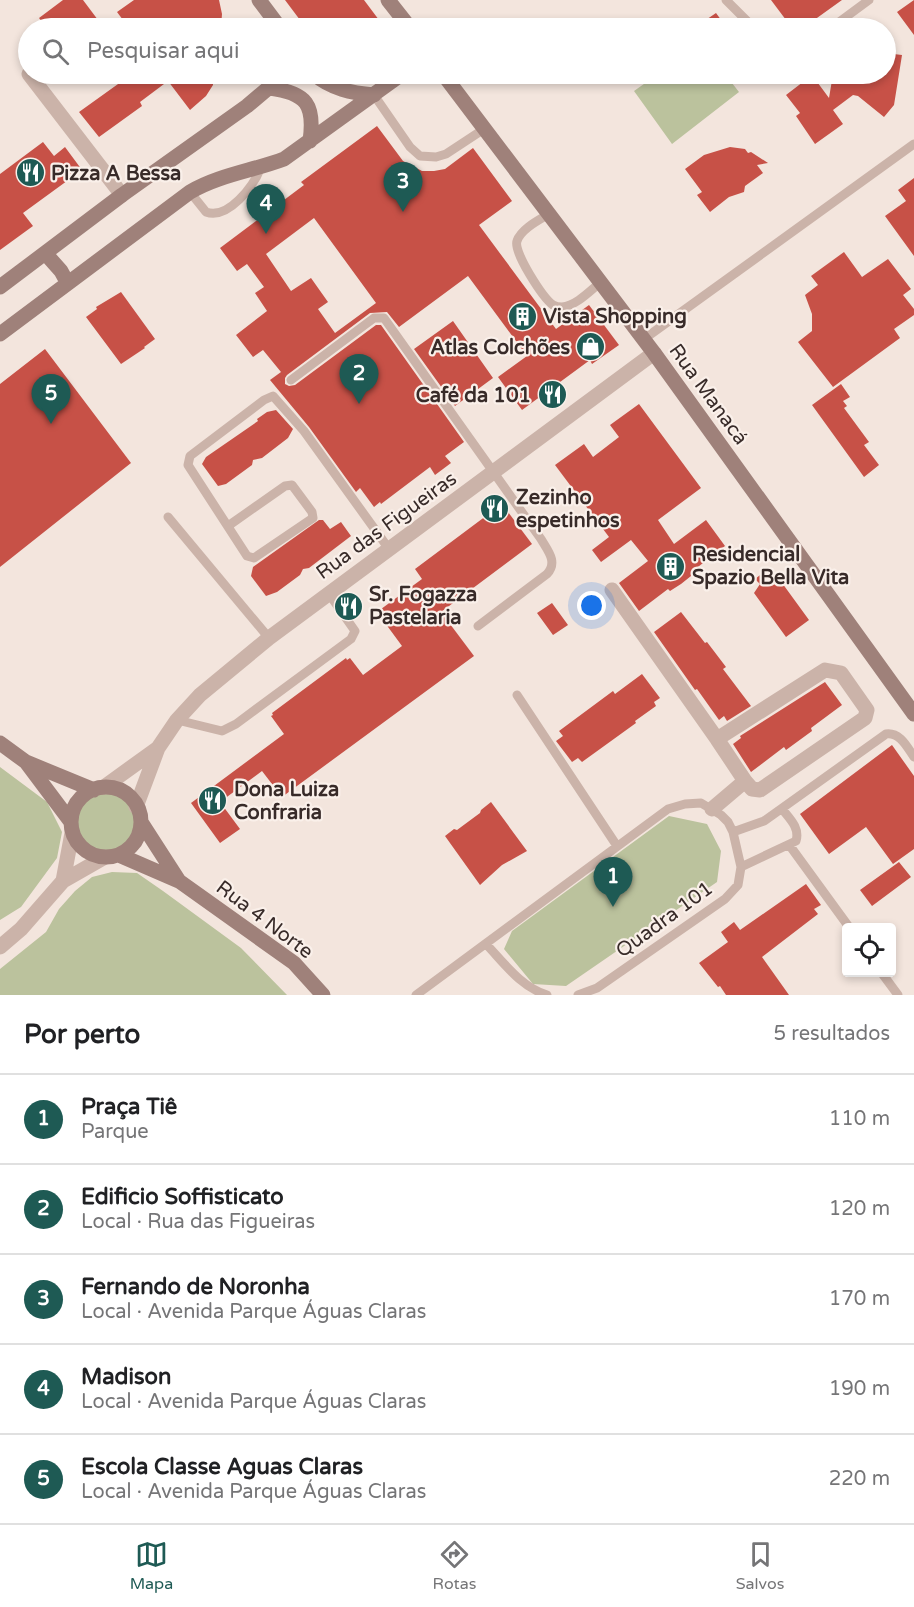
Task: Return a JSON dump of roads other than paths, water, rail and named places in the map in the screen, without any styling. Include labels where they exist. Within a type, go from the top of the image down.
[{"type":"street","points":[[259,0],[272,18]]},
{"type":"street","points":[[388,0],[402,18]]},
{"type":"street","points":[[38,84],[122,195]]},
{"type":"street","points":[[0,287],[273,84]]},
{"type":"street","points":[[328,84],[353,93],[374,95]]},
{"type":"street","points":[[0,334],[190,192],[222,177],[284,159],[389,84]]},
{"type":"street","name":"Rua Manacá","points":[[450,84],[644,339],[914,714]]},
{"type":"street","points":[[270,87],[287,90],[304,99],[310,108],[312,119],[310,141]]},
{"type":"street","points":[[45,253],[61,271],[67,282]]},
{"type":"street","name":"Rua das Figueiras","points":[[136,807],[158,748],[177,720],[200,694],[269,638],[654,353]]},
{"type":"street","points":[[612,590],[752,789],[760,790],[865,718],[867,710],[841,673],[825,670],[717,739]]},
{"type":"street","points":[[0,744],[26,762],[99,789],[115,789],[125,793],[136,807],[141,822],[134,843],[63,881],[21,929],[0,947]]},
{"type":"street","name":"Rua das Figueiras","points":[[99,789],[158,748]]},
{"type":"street","points":[[26,762],[71,828],[77,843],[94,855],[112,856]]},
{"type":"street","points":[[712,809],[745,781]]},
{"type":"street","points":[[63,881],[77,802],[84,795],[99,789]]},
{"type":"street","name":"Rua 4 Norte","points":[[141,822],[179,881]]},
{"type":"street","name":"Rua 4 Norte","points":[[112,856],[179,881],[294,963],[323,995]]},
{"type":"lane","points":[[726,0],[744,18]]},
{"type":"lane","points":[[845,18],[869,0]]},
{"type":"lane","points":[[374,95],[410,147],[420,156],[436,157],[446,154],[484,129]]},
{"type":"lane","points":[[644,339],[914,144]]},
{"type":"lane","points":[[190,192],[206,212],[218,214],[247,192],[258,177],[261,167]]},
{"type":"lane","points":[[549,214],[520,234],[516,243],[516,249],[524,265],[548,299],[554,305],[567,306],[601,282]]},
{"type":"lane","points":[[291,380],[374,318],[384,318],[541,539],[553,563],[553,568],[548,574],[478,626]]},
{"type":"lane","points":[[228,526],[285,486],[292,485],[312,512],[313,518],[255,558],[247,556],[188,465],[190,456],[264,400],[273,396],[304,431],[389,549]]},
{"type":"lane","points":[[168,517],[269,638]]},
{"type":"lane","points":[[177,720],[222,731],[236,724],[351,639],[355,631],[329,594]]},
{"type":"lane","points":[[517,695],[617,846]]},
{"type":"lane","points":[[733,832],[764,821],[886,734],[892,733],[898,736],[914,757]]},
{"type":"lane","points":[[416,995],[668,809],[685,804],[701,803],[712,809],[728,822],[733,832],[741,867],[790,846],[796,841],[797,828],[782,809]]},
{"type":"lane","points":[[790,846],[846,923]]},
{"type":"lane","name":"Quadra 101","points":[[578,995],[597,988],[725,899],[738,885],[741,867]]},
{"type":"lane","points":[[486,944],[525,985],[547,995]]},
{"type":"lane","points":[[885,977],[898,995]]},
{"type":"place","name":"Pizza A Bessa","points":[[30,173]]},
{"type":"place","name":"Fernando de Noronha","points":[[403,212]]},
{"type":"place","name":"Madison","points":[[266,234]]},
{"type":"place","name":"Vista Shopping","points":[[522,316]]},
{"type":"place","name":"Atlas Colchões","points":[[591,347]]},
{"type":"place","name":"Café da 101","points":[[552,395]]},
{"type":"place","name":"Edificio Soffisticato","points":[[359,404]]},
{"type":"place","name":"Escola Classe Aguas Claras","points":[[51,424]]},
{"type":"place","name":"Zezinho espetinhos","points":[[495,509]]},
{"type":"place","name":"Residencial Spazio Bella Vita","points":[[671,566]]},
{"type":"place","name":"Sr. Fogazza Pastelaria","points":[[348,606]]},
{"type":"place","name":"Dona Luiza Confraria","points":[[213,800]]},
{"type":"place","name":"Praça Tiê","points":[[613,907]]}]
